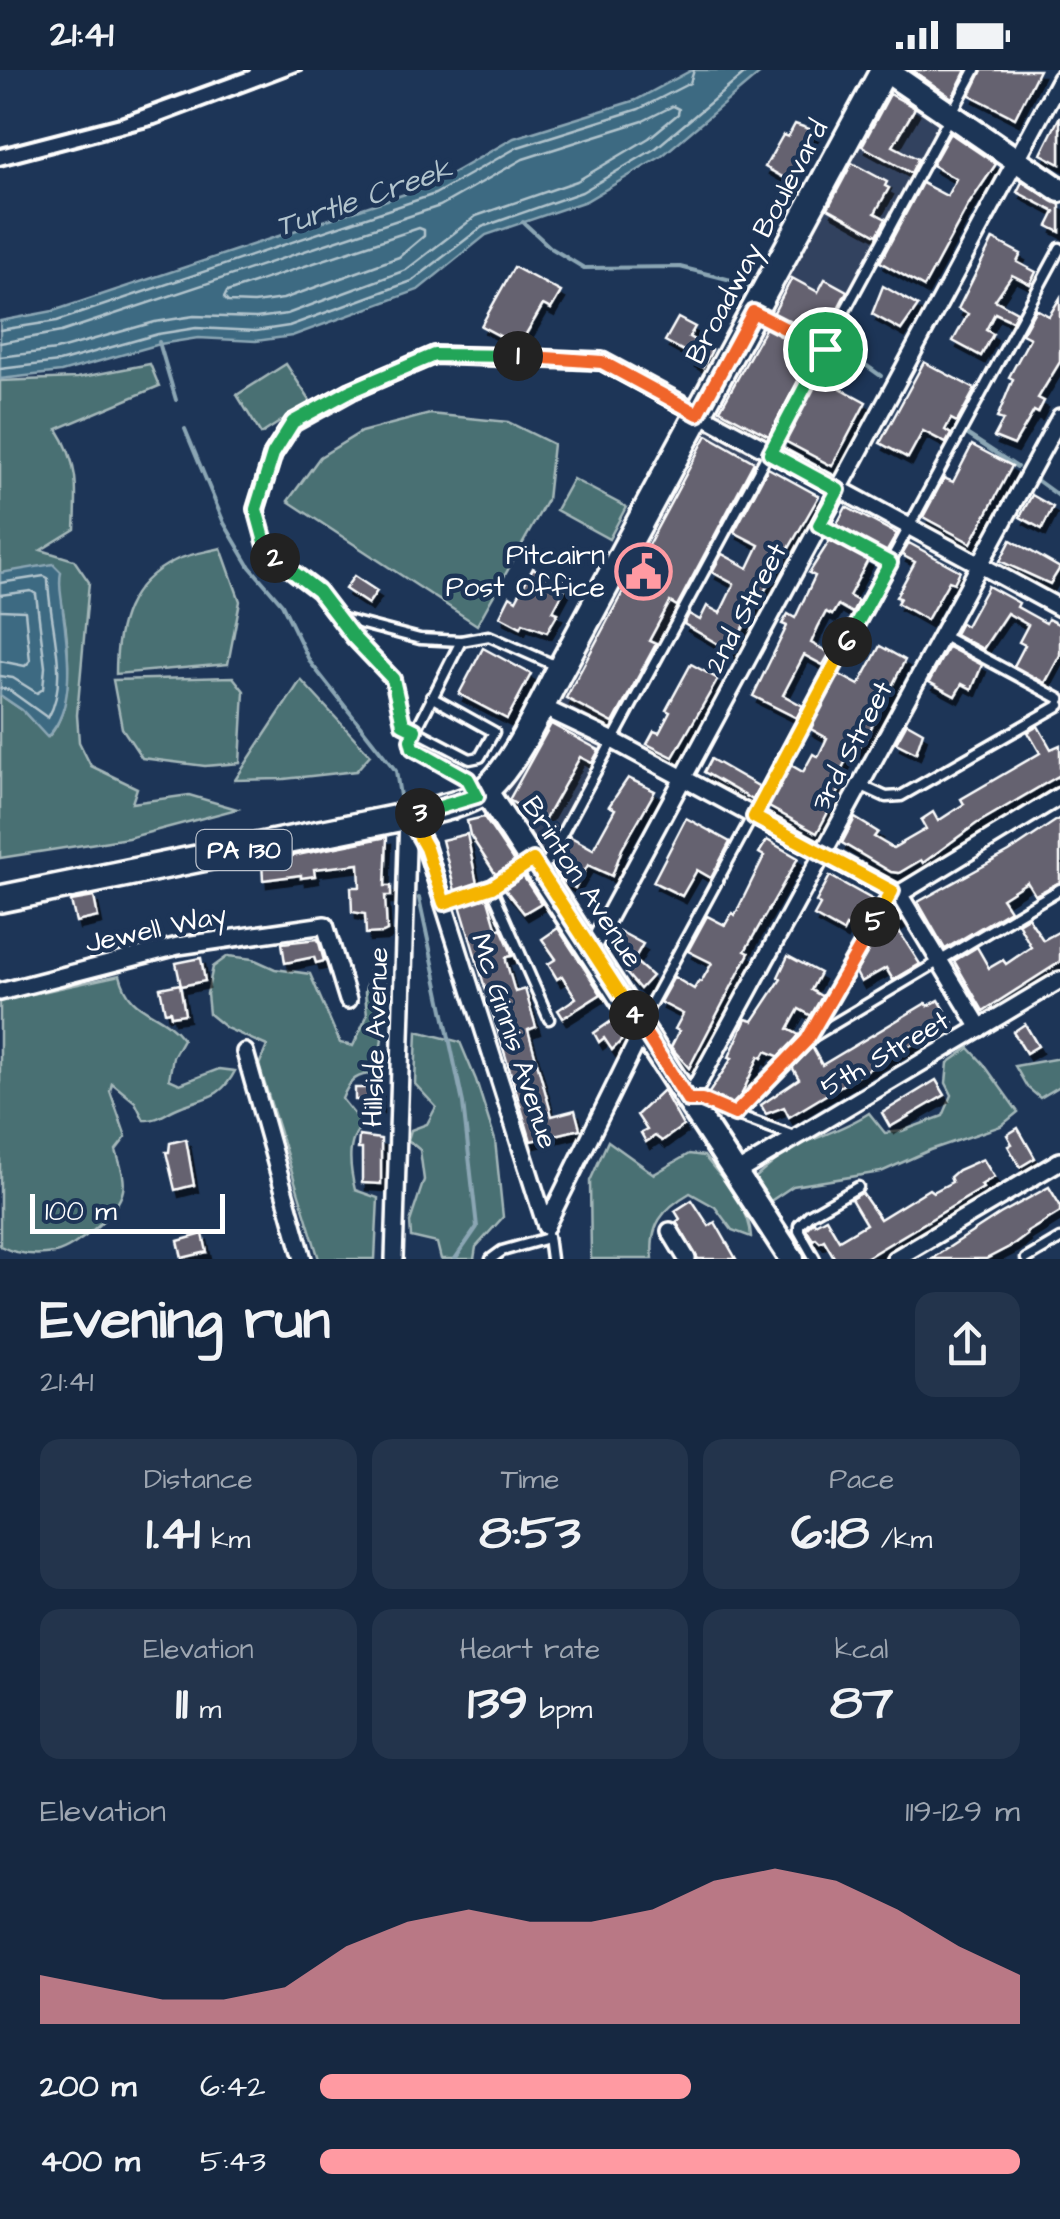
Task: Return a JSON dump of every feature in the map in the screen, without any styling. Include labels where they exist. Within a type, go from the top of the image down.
[{"type":"main road","name":"Broadway Boulevard","points":[[481,793],[508,765],[884,70]]},
{"type":"main road","name":"PA 130","points":[[0,899],[408,816],[481,793]]},
{"type":"street","points":[[884,70],[1060,190]]},
{"type":"street","name":"2nd Street","points":[[591,949],[1060,80]]},
{"type":"street","points":[[256,509],[273,454],[293,422],[350,391],[434,355],[511,356],[602,370],[698,414],[1060,608]]},
{"type":"street","name":"3rd Street","points":[[688,1100],[1060,417]]},
{"type":"street","points":[[540,706],[614,741],[895,892],[980,1028]]},
{"type":"street","name":"Brinton Avenue","points":[[481,793],[537,866],[792,1259]]},
{"type":"street","points":[[895,892],[1060,796]]},
{"type":"street","name":"Mc Ginnis Avenue","points":[[408,816],[426,848],[547,1232]]},
{"type":"street","name":"Hillside Avenue","points":[[394,1259],[408,816]]},
{"type":"street","name":"Jewell Way","points":[[0,992],[178,946],[324,926],[348,1000]]},
{"type":"street","name":"5th Street","points":[[736,1173],[1060,980]]},
{"type":"street","points":[[547,1232],[641,1026]]},
{"type":"street","points":[[245,1052],[303,1259]]},
{"type":"street","points":[[895,1259],[1059,1164]]},
{"type":"street","points":[[670,1231],[687,1259]]},
{"type":"lane","points":[[444,903],[537,866],[614,741],[975,70]]},
{"type":"lane","points":[[641,1026],[1060,248]]},
{"type":"lane","points":[[753,312],[825,349]]},
{"type":"lane","points":[[256,509],[268,553],[318,591],[393,679],[403,724],[470,759],[480,756],[494,732],[432,698]]},
{"type":"lane","points":[[819,525],[890,563]]},
{"type":"lane","points":[[339,618],[420,638],[462,642],[489,636],[561,668]]},
{"type":"lane","points":[[941,635],[1060,702]]},
{"type":"lane","points":[[462,642],[411,740],[413,748],[468,779],[481,793]]},
{"type":"lane","points":[[860,784],[886,797],[901,796],[1060,702]]},
{"type":"lane","points":[[492,887],[549,1020]]},
{"type":"lane","points":[[807,1040],[1060,889]]},
{"type":"lane","points":[[735,1114],[807,1040],[895,892]]},
{"type":"lane","points":[[688,1100],[702,1100],[794,1136]]},
{"type":"lane","points":[[815,1259],[799,1224],[858,1187]]},
{"type":"lane","points":[[491,1259],[547,1232],[551,1259]]},
{"type":"lane","points":[[1026,1259],[1060,1239]]},
{"type":"shaded area","points":[[884,70],[975,70],[541,872],[485,790]]},
{"type":"green space","points":[[150,364],[159,386],[57,429],[73,465],[75,529],[41,550],[74,560],[89,582],[77,715],[79,742],[91,766],[137,788],[132,803],[189,795],[237,809],[128,838],[0,858],[0,695],[22,710],[48,737],[64,706],[68,665],[58,587],[11,572],[0,573],[0,381],[77,378]]},
{"type":"green space","points":[[286,364],[311,402],[261,434],[237,395]]},
{"type":"green space","points":[[430,414],[508,422],[553,444],[547,500],[477,625],[288,501],[320,457],[361,432]]},
{"type":"green space","points":[[573,479],[626,507],[609,539],[556,510]]},
{"type":"green space","points":[[221,548],[240,601],[228,664],[116,674],[122,623],[145,582],[179,559]]},
{"type":"green space","points":[[233,677],[244,691],[240,763],[205,766],[142,758],[122,728],[113,680]]},
{"type":"green space","points":[[301,680],[370,755],[356,771],[235,780]]},
{"type":"green space","points":[[228,956],[310,974],[340,1043],[353,1046],[367,1016],[365,992],[370,967],[384,967],[386,1001],[378,1074],[355,1079],[342,1099],[354,1114],[368,1120],[355,1135],[350,1161],[355,1190],[378,1198],[375,1259],[319,1259],[259,1065],[267,1046],[226,1028],[209,1014],[207,994],[213,967]]},
{"type":"green space","points":[[120,975],[131,998],[183,1039],[173,1057],[169,1079],[180,1084],[219,1069],[235,1071],[223,1088],[209,1097],[149,1120],[144,1120],[135,1102],[112,1083],[110,1091],[126,1137],[116,1150],[124,1180],[114,1209],[64,1250],[33,1254],[6,1249],[0,1246],[0,1001]]},
{"type":"green space","points":[[417,1031],[460,1042],[495,1140],[503,1217],[476,1247],[474,1259],[441,1259],[437,1243],[411,1237],[410,1222],[424,1180],[420,1150],[408,1140],[411,1130],[427,1124],[436,1107],[415,1084]]},
{"type":"green space","points":[[969,1048],[1018,1112],[1001,1126],[930,1150],[881,1172],[793,1186],[766,1204],[755,1178],[801,1144],[869,1113],[885,1133],[943,1116],[952,1095],[946,1083],[948,1063]]},
{"type":"green space","points":[[1060,1058],[1060,1086],[1040,1098],[1027,1087],[1015,1066]]},
{"type":"green space","points":[[608,1141],[654,1174],[689,1154],[704,1156],[741,1204],[751,1237],[732,1230],[715,1207],[690,1193],[672,1205],[660,1220],[653,1237],[653,1259],[591,1259],[590,1181]]},
{"type":"water","points":[[692,70],[764,70],[662,156],[586,201],[486,235],[418,290],[292,336],[256,341],[198,338],[160,344],[61,372],[0,379],[0,321],[53,311],[432,185],[514,138],[636,100]]},
{"type":"water","points":[[53,564],[61,572],[68,677],[63,710],[47,737],[22,710],[0,695],[0,573]]},
{"type":"building","points":[[912,70],[966,70],[952,98]]},
{"type":"building","points":[[982,70],[1039,70],[1015,118],[970,95]]},
{"type":"building","points":[[890,94],[915,108],[893,146],[918,159],[911,173],[862,146]]},
{"type":"building","points":[[1060,116],[1060,164],[1041,154]]},
{"type":"building","points":[[795,124],[815,131],[788,180],[765,167],[783,135],[788,137]]},
{"type":"building","points":[[950,133],[996,164],[969,204],[924,287],[880,262],[922,183],[947,196],[956,179],[932,165]]},
{"type":"building","points":[[852,163],[887,182],[885,186],[889,188],[875,213],[886,219],[877,235],[828,208]]},
{"type":"building","points":[[1022,182],[1060,205],[1060,232],[1048,226],[1055,212],[1017,192]]},
{"type":"building","points":[[993,239],[1021,254],[1017,262],[1036,272],[1030,284],[1012,275],[995,300],[1017,312],[1012,321],[995,313],[986,330],[993,334],[981,356],[953,341],[968,314],[958,309]]},
{"type":"building","points":[[514,267],[561,292],[551,309],[543,305],[519,346],[481,326]]},
{"type":"building","points":[[792,278],[818,292],[825,279],[847,291],[827,329],[806,314],[799,327],[773,314]]},
{"type":"building","points":[[883,286],[918,306],[901,330],[872,314]]},
{"type":"building","points":[[1060,298],[1060,362],[1038,398],[1044,401],[1038,413],[1034,411],[1014,445],[994,437],[1003,420],[997,418],[1013,379],[1009,377],[1030,338],[1022,334],[1036,309],[1049,316]]},
{"type":"building","points":[[678,318],[695,327],[689,337],[712,350],[703,367],[691,360],[693,356],[665,341]]},
{"type":"building","points":[[766,327],[792,340],[789,345],[811,357],[769,436],[720,410]]},
{"type":"building","points":[[924,362],[975,389],[957,422],[951,419],[945,430],[951,434],[946,443],[923,431],[908,458],[880,443]]},
{"type":"building","points":[[818,376],[866,402],[832,466],[783,440]]},
{"type":"building","points":[[707,435],[754,462],[677,606],[670,602],[649,641],[656,644],[613,723],[566,698]]},
{"type":"building","points":[[972,445],[1012,466],[971,543],[923,517],[944,478],[953,482]]},
{"type":"building","points":[[768,468],[819,496],[730,651],[684,624],[689,614],[700,620],[707,606],[720,613],[734,584],[712,572],[722,554],[748,568],[759,545],[734,532]]},
{"type":"building","points":[[1032,495],[1053,507],[1042,529],[1020,517]]},
{"type":"building","points":[[846,507],[897,534],[886,553],[836,526]]},
{"type":"building","points":[[830,540],[868,560],[849,596],[858,601],[852,613],[838,605],[832,615],[826,612],[811,643],[830,653],[823,665],[804,655],[783,695],[803,706],[797,718],[753,696],[787,626],[782,624],[788,614],[795,618],[815,576],[809,573]]},
{"type":"building","points":[[1011,540],[1060,568],[1050,584],[1000,561]]},
{"type":"building","points":[[909,543],[960,571],[954,583],[949,581],[927,620],[897,603],[900,598],[896,597],[915,562],[902,555]]},
{"type":"building","points":[[533,568],[569,581],[547,632],[523,623],[521,627],[500,616],[510,596],[516,600]]},
{"type":"building","points":[[354,576],[377,591],[368,604],[345,589]]},
{"type":"building","points":[[988,586],[1046,623],[1048,619],[1060,625],[1060,655],[1045,683],[1014,666],[1025,645],[1019,642],[1028,625],[1007,613],[983,649],[955,634],[961,623],[966,626]]},
{"type":"building","points":[[880,646],[905,660],[866,738],[852,750],[841,770],[848,774],[817,833],[767,806],[789,764],[803,772],[813,754],[818,757],[827,738],[809,728],[838,674],[859,685]]},
{"type":"building","points":[[948,647],[982,665],[972,689],[962,684],[955,696],[929,682]]},
{"type":"building","points":[[483,648],[531,674],[507,719],[459,694]]},
{"type":"building","points":[[691,664],[718,679],[673,757],[647,744],[654,731],[659,733],[670,712],[666,710]]},
{"type":"building","points":[[907,723],[923,732],[916,753],[896,743]]},
{"type":"building","points":[[551,724],[599,750],[592,763],[580,757],[544,821],[509,800]]},
{"type":"building","points":[[1038,726],[1051,749],[1060,745],[1060,775],[976,824],[923,863],[921,860],[899,873],[891,872],[842,843],[855,818],[878,832],[874,837],[893,848],[926,829],[921,820],[933,812],[938,821],[964,804],[961,799],[1040,753],[1028,732]]},
{"type":"building","points":[[711,759],[760,787],[753,800],[704,772]]},
{"type":"building","points":[[628,778],[655,791],[622,849],[612,876],[588,865],[575,888],[562,880],[553,866],[569,836],[593,849],[615,809],[609,806]]},
{"type":"building","points":[[484,817],[515,863],[496,875],[470,835],[467,821]]},
{"type":"building","points":[[686,818],[730,842],[711,878],[697,870],[682,896],[653,882]]},
{"type":"building","points":[[1060,818],[1060,882],[1035,895],[1027,882],[1002,898],[1010,910],[945,949],[918,902],[1009,852]]},
{"type":"building","points":[[467,834],[477,884],[455,891],[442,840]]},
{"type":"building","points":[[387,837],[385,886],[391,886],[391,896],[385,896],[387,931],[383,933],[366,934],[365,914],[352,912],[351,887],[360,887],[359,864],[314,869],[315,876],[263,880],[262,862]]},
{"type":"building","points":[[767,840],[798,858],[745,951],[749,953],[689,1068],[671,1047],[683,1014],[660,1002],[674,977],[694,989],[701,982],[712,963],[688,951],[707,916],[725,925],[732,913],[735,915],[764,856],[759,853]]},
{"type":"building","points":[[523,876],[541,903],[524,913],[504,888]]},
{"type":"building","points":[[830,876],[877,902],[859,933],[846,926],[843,932],[814,916],[820,905],[816,902]]},
{"type":"building","points":[[487,896],[497,930],[501,928],[511,951],[512,956],[506,957],[506,961],[515,992],[525,989],[536,1027],[528,1030],[552,1116],[575,1110],[580,1129],[531,1141],[460,905]]},
{"type":"building","points":[[94,897],[98,917],[76,922],[71,901]]},
{"type":"building","points":[[889,912],[891,916],[897,912],[902,920],[897,928],[920,964],[893,980],[886,968],[861,982],[855,971]]},
{"type":"building","points":[[1028,917],[1043,940],[1060,931],[1060,962],[983,1011],[954,961],[977,947],[989,968],[1003,960],[1006,964],[1031,947],[1018,923]]},
{"type":"building","points":[[558,928],[601,994],[563,1018],[558,1010],[576,998],[562,976],[557,979],[548,964],[556,959],[542,939]]},
{"type":"building","points":[[619,931],[643,944],[636,956],[612,944]]},
{"type":"building","points":[[318,939],[324,961],[316,963],[314,957],[285,963],[282,943]]},
{"type":"building","points":[[788,956],[820,973],[811,990],[823,997],[812,1016],[799,1009],[788,1029],[799,1035],[780,1057],[766,1051],[762,1058],[759,1056],[733,1106],[707,1096],[732,1058],[729,1057],[746,1019],[753,1021],[781,979],[778,977]]},
{"type":"building","points":[[201,958],[205,981],[181,986],[176,963]]},
{"type":"building","points":[[636,962],[652,976],[640,989],[626,973]]},
{"type":"building","points":[[180,984],[185,1014],[171,1016],[170,1011],[165,1012],[160,988]]},
{"type":"building","points":[[939,1000],[953,1023],[789,1117],[784,1107],[766,1114],[761,1105],[799,1079],[792,1067],[812,1047],[822,1065],[926,1003],[928,1006]]},
{"type":"building","points":[[616,1018],[624,1029],[620,1032],[624,1038],[612,1050],[604,1038],[599,1042],[594,1033]]},
{"type":"building","points":[[1025,1024],[1038,1046],[1026,1053],[1013,1032]]},
{"type":"building","points":[[936,1080],[945,1095],[890,1127],[882,1113]]},
{"type":"building","points":[[355,1088],[379,1088],[379,1107],[363,1107],[362,1100],[355,1100]]},
{"type":"building","points":[[663,1090],[683,1126],[662,1141],[655,1136],[646,1142],[641,1133],[647,1130],[637,1115]]},
{"type":"building","points":[[1018,1128],[1035,1158],[1020,1167],[1008,1146],[1012,1144],[1007,1135]]},
{"type":"building","points":[[359,1136],[381,1139],[381,1184],[362,1183]]},
{"type":"building","points":[[186,1139],[194,1185],[175,1190],[166,1152],[170,1143]]},
{"type":"building","points":[[983,1159],[994,1177],[981,1185],[983,1188],[864,1259],[835,1259],[824,1240],[813,1240],[806,1229],[814,1221],[815,1224],[826,1218],[839,1240],[866,1224],[851,1199],[862,1193],[880,1219],[929,1189],[933,1192],[952,1182],[950,1177],[958,1170]]},
{"type":"building","points":[[1049,1187],[1060,1212],[1015,1244],[986,1259],[931,1259],[1000,1214]]},
{"type":"building","points":[[692,1200],[709,1226],[715,1222],[736,1259],[698,1259],[676,1222],[680,1219],[675,1211]]},
{"type":"building","points":[[203,1234],[207,1252],[182,1258],[178,1241]]},
{"type":"waterway","points":[[523,222],[551,248],[584,268],[680,267],[743,283],[753,290]]},
{"type":"waterway","points":[[800,321],[826,337]]},
{"type":"waterway","points":[[159,342],[176,400]]},
{"type":"waterway","points":[[835,343],[881,376]]},
{"type":"waterway","points":[[185,429],[224,523],[250,567],[282,604],[310,662],[396,771],[400,796]]},
{"type":"waterway","points":[[965,433],[1017,467]]},
{"type":"waterway","points":[[1038,481],[1060,497]]},
{"type":"waterway","points":[[419,898],[463,1103],[477,1227],[455,1259]]},
{"type":"railway","points":[[0,148],[120,117],[249,70]]},
{"type":"railway","points":[[0,166],[155,125],[301,70]]},
{"type":"place","name":"Pitcairn Post Office","points":[[644,571]]},
{"type":"route","points":[[753,312],[825,349],[770,453],[838,490],[819,525],[890,563],[754,817],[892,891],[807,1040],[735,1114],[702,1100],[688,1100],[533,860],[492,887],[444,903],[426,848],[408,816],[477,796],[468,779],[413,748],[415,730],[403,724],[393,679],[353,637],[318,591],[268,553],[256,509],[267,468],[293,422],[350,391],[434,355],[602,362],[698,414],[753,312]]},
{"type":"water label","name":"Turtle Creek","points":[[364,198]]}]
